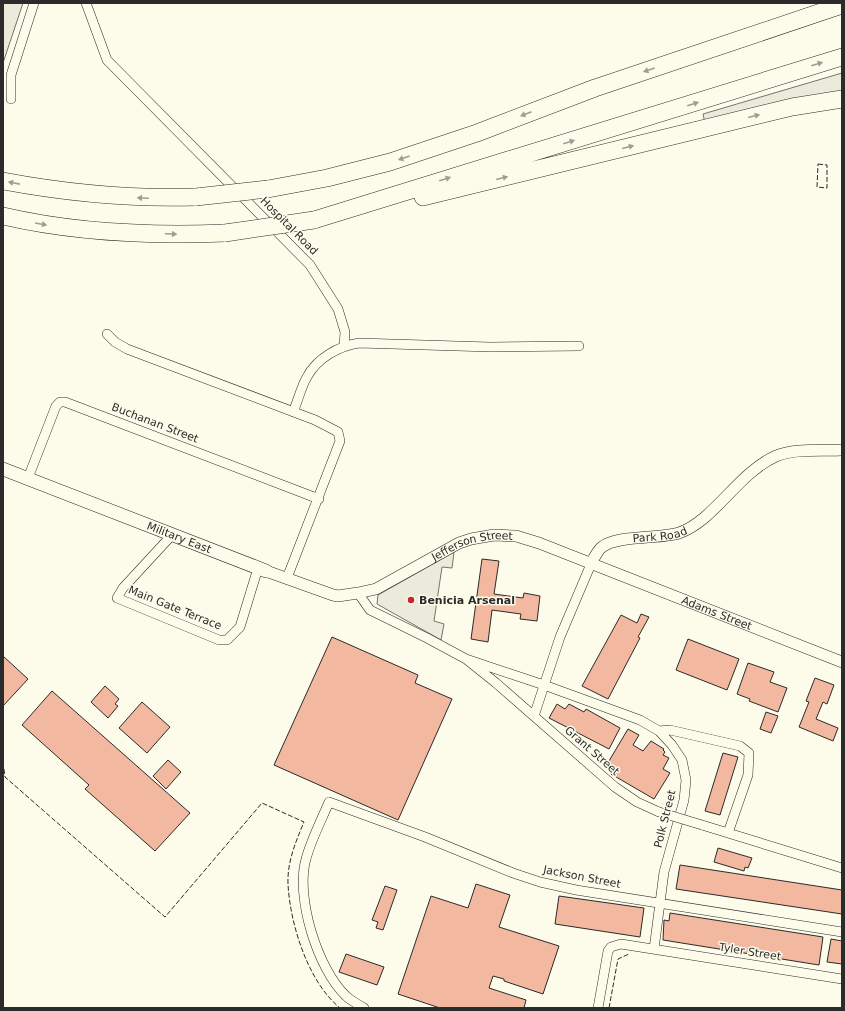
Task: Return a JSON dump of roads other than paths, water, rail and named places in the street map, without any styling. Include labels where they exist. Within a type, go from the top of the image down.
[{"type":"highway","points":[[686,57],[745,29],[817,3]]},
{"type":"highway","points":[[3,181],[47,189],[110,196],[196,197],[268,189],[327,178],[390,162],[686,57],[842,5]]},
{"type":"highway","points":[[314,220],[842,57]]},
{"type":"highway","points":[[3,216],[60,227],[121,233],[178,234],[224,233],[354,215],[792,107],[842,99]]},
{"type":"main road","name":"Military East","points":[[3,469],[171,536],[262,570]]},
{"type":"street","points":[[11,99],[11,75],[34,3]]},
{"type":"street","name":"Hospital Road","points":[[86,3],[107,60],[310,265],[338,309],[343,321],[344,346]]},
{"type":"street","points":[[107,334],[127,349],[315,420],[338,432],[340,441],[286,578]]},
{"type":"street","points":[[293,412],[307,377],[312,370],[322,360],[344,346],[359,343],[490,347],[579,346]]},
{"type":"street","name":"Buchanan Street","points":[[28,478],[56,406],[60,402],[65,402],[318,499]]},
{"type":"street","name":"Park Road","points":[[534,716],[560,637],[590,564],[602,547],[611,542],[667,535],[689,528],[760,465],[777,456],[794,452],[842,450]]},
{"type":"street","name":"Jefferson Street","points":[[358,593],[376,589],[459,542],[494,535],[516,536],[540,543],[590,564]]},
{"type":"street","name":"Main Gate Terrace","points":[[171,536],[123,588],[117,598],[220,640],[227,640],[240,627],[262,570]]},
{"type":"street","name":"Adams Street","points":[[590,564],[842,662]]},
{"type":"street","name":"Military East","points":[[262,570],[333,596],[358,593]]},
{"type":"street","name":"Grant Street","points":[[358,593],[370,610],[466,659],[615,787],[637,802],[659,812],[842,868]]},
{"type":"street","name":"Polk Street","points":[[466,659],[544,685],[640,720],[659,731],[672,745],[682,760],[686,780],[684,800],[664,872],[654,949]]},
{"type":"street","points":[[659,731],[670,730],[740,746],[749,752],[748,775],[728,833]]},
{"type":"street","name":"Jackson Street","points":[[364,1008],[346,996],[328,972],[316,946],[308,917],[304,878],[306,860],[329,802],[425,837],[540,882],[842,932]]},
{"type":"street","points":[[598,1008],[608,951],[611,947],[621,944],[654,949]]},
{"type":"street","name":"Tyler Street","points":[[654,949],[842,979]]},
{"type":"place","name":"Benicia Arsenal","points":[[411,600]]}]
